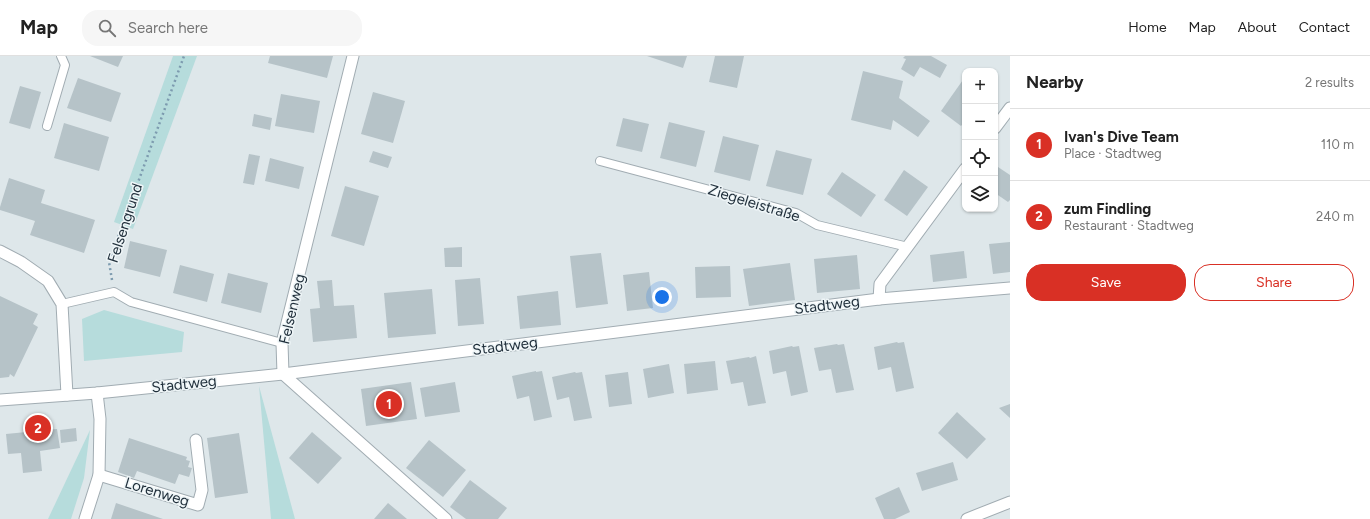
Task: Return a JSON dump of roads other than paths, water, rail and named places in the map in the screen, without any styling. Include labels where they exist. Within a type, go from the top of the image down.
[{"type":"street","name":"Felsenweg","points":[[283,374],[282,343],[354,56]]},
{"type":"street","points":[[998,124],[1010,108]]},
{"type":"street","points":[[879,299],[880,284],[962,173]]},
{"type":"street","points":[[0,251],[21,262],[48,281],[62,304],[67,396]]},
{"type":"street","name":"Stadtweg","points":[[0,400],[67,396],[283,374],[879,299],[1010,288]]},
{"type":"street","points":[[283,374],[446,519]]},
{"type":"street","points":[[85,519],[99,475],[100,419],[97,393]]},
{"type":"street","name":"Lorenweg","points":[[99,475],[198,505],[202,490],[196,440]]},
{"type":"street","points":[[967,519],[1010,502]]},
{"type":"lane","points":[[47,126],[65,65],[61,56]]},
{"type":"lane","name":"Ziegeleistraße","points":[[600,161],[796,213],[817,225],[908,247]]},
{"type":"lane","points":[[62,304],[114,292],[131,302],[282,343]]},
{"type":"place","name":"Ivan's Dive Team","points":[[389,404]]},
{"type":"place","name":"zum Findling","points":[[38,428]]}]
